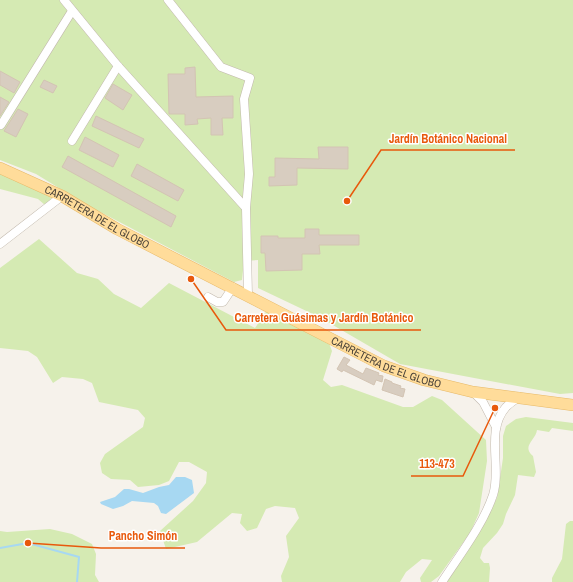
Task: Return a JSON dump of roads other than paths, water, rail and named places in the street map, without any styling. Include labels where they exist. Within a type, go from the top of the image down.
[{"type":"main road","name":"CARRETERA DE EL GLOBO","points":[[0,168],[62,196],[118,229],[384,366],[424,380],[473,392],[573,405]]},
{"type":"street","points":[[64,0],[118,66],[246,208]]},
{"type":"street","points":[[168,0],[221,67],[250,78],[244,98],[249,174],[246,208],[248,295]]},
{"type":"street","points":[[1,125],[72,10]]},
{"type":"street","points":[[72,141],[118,66]]},
{"type":"street","points":[[0,244],[62,196]]},
{"type":"street","points":[[208,297],[217,302],[223,302],[233,288]]},
{"type":"street","points":[[473,392],[483,402],[496,427]]},
{"type":"street","points":[[442,582],[483,517],[493,494],[496,472],[496,427],[499,418],[507,406],[519,397]]},
{"type":"water","points":[[176,477],[185,477],[192,480],[194,493],[166,514],[161,513],[158,506],[154,503],[132,501],[113,509],[101,504],[100,502],[115,497],[124,489],[143,493],[169,485]]},
{"type":"waterway","points":[[0,548],[28,543],[79,557],[77,582]]},
{"type":"place","name":"Jardín Botánico Nacional","points":[[347,201]]},
{"type":"place","name":"Carretera Guásimas y Jardín Botánico","points":[[191,279]]},
{"type":"place","name":"113-473","points":[[495,408]]},
{"type":"place","name":"Pancho Simón","points":[[28,543]]}]
